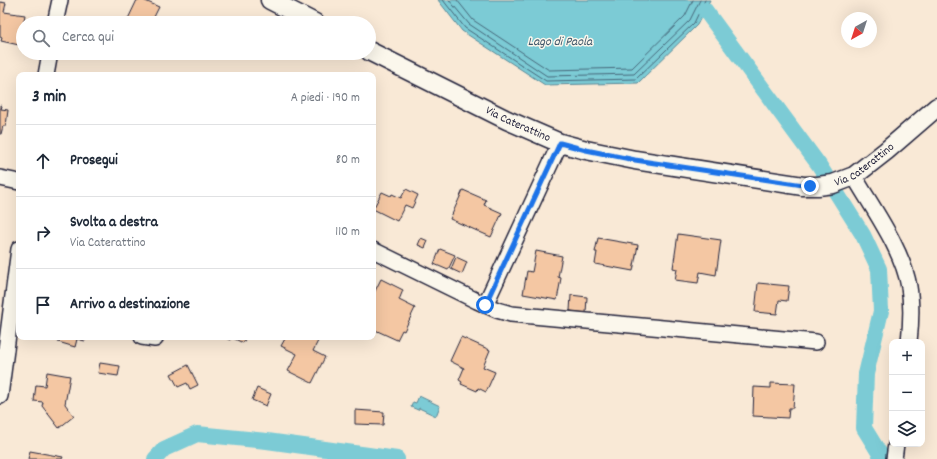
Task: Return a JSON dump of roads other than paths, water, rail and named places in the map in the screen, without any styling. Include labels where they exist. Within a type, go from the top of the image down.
[{"type":"street","points":[[57,16],[60,0]]},
{"type":"street","points":[[270,0],[301,16]]},
{"type":"street","name":"Via Caterattino","points":[[376,54],[507,120],[560,143],[635,160],[810,186],[826,186],[847,179],[886,151],[937,107]]},
{"type":"street","points":[[47,72],[49,60]]},
{"type":"street","points":[[485,305],[560,143]]},
{"type":"street","points":[[0,178],[16,181]]},
{"type":"street","points":[[847,179],[895,246],[903,263],[908,280],[910,296],[909,339]]},
{"type":"street","points":[[376,251],[485,305],[518,315],[816,342]]},
{"type":"street","points":[[0,396],[16,272]]},
{"type":"water","name":"Lago di Paola","points":[[438,0],[710,0],[697,25],[638,83],[545,85],[462,31]]},
{"type":"water","points":[[419,396],[440,406],[436,416],[419,408],[418,410],[411,407],[413,402],[416,403]]},
{"type":"waterway","points":[[705,10],[819,165],[863,235],[879,269],[881,311],[866,374],[864,428],[883,459]]},
{"type":"waterway","points":[[155,459],[164,449],[197,434],[267,441],[397,459]]}]
